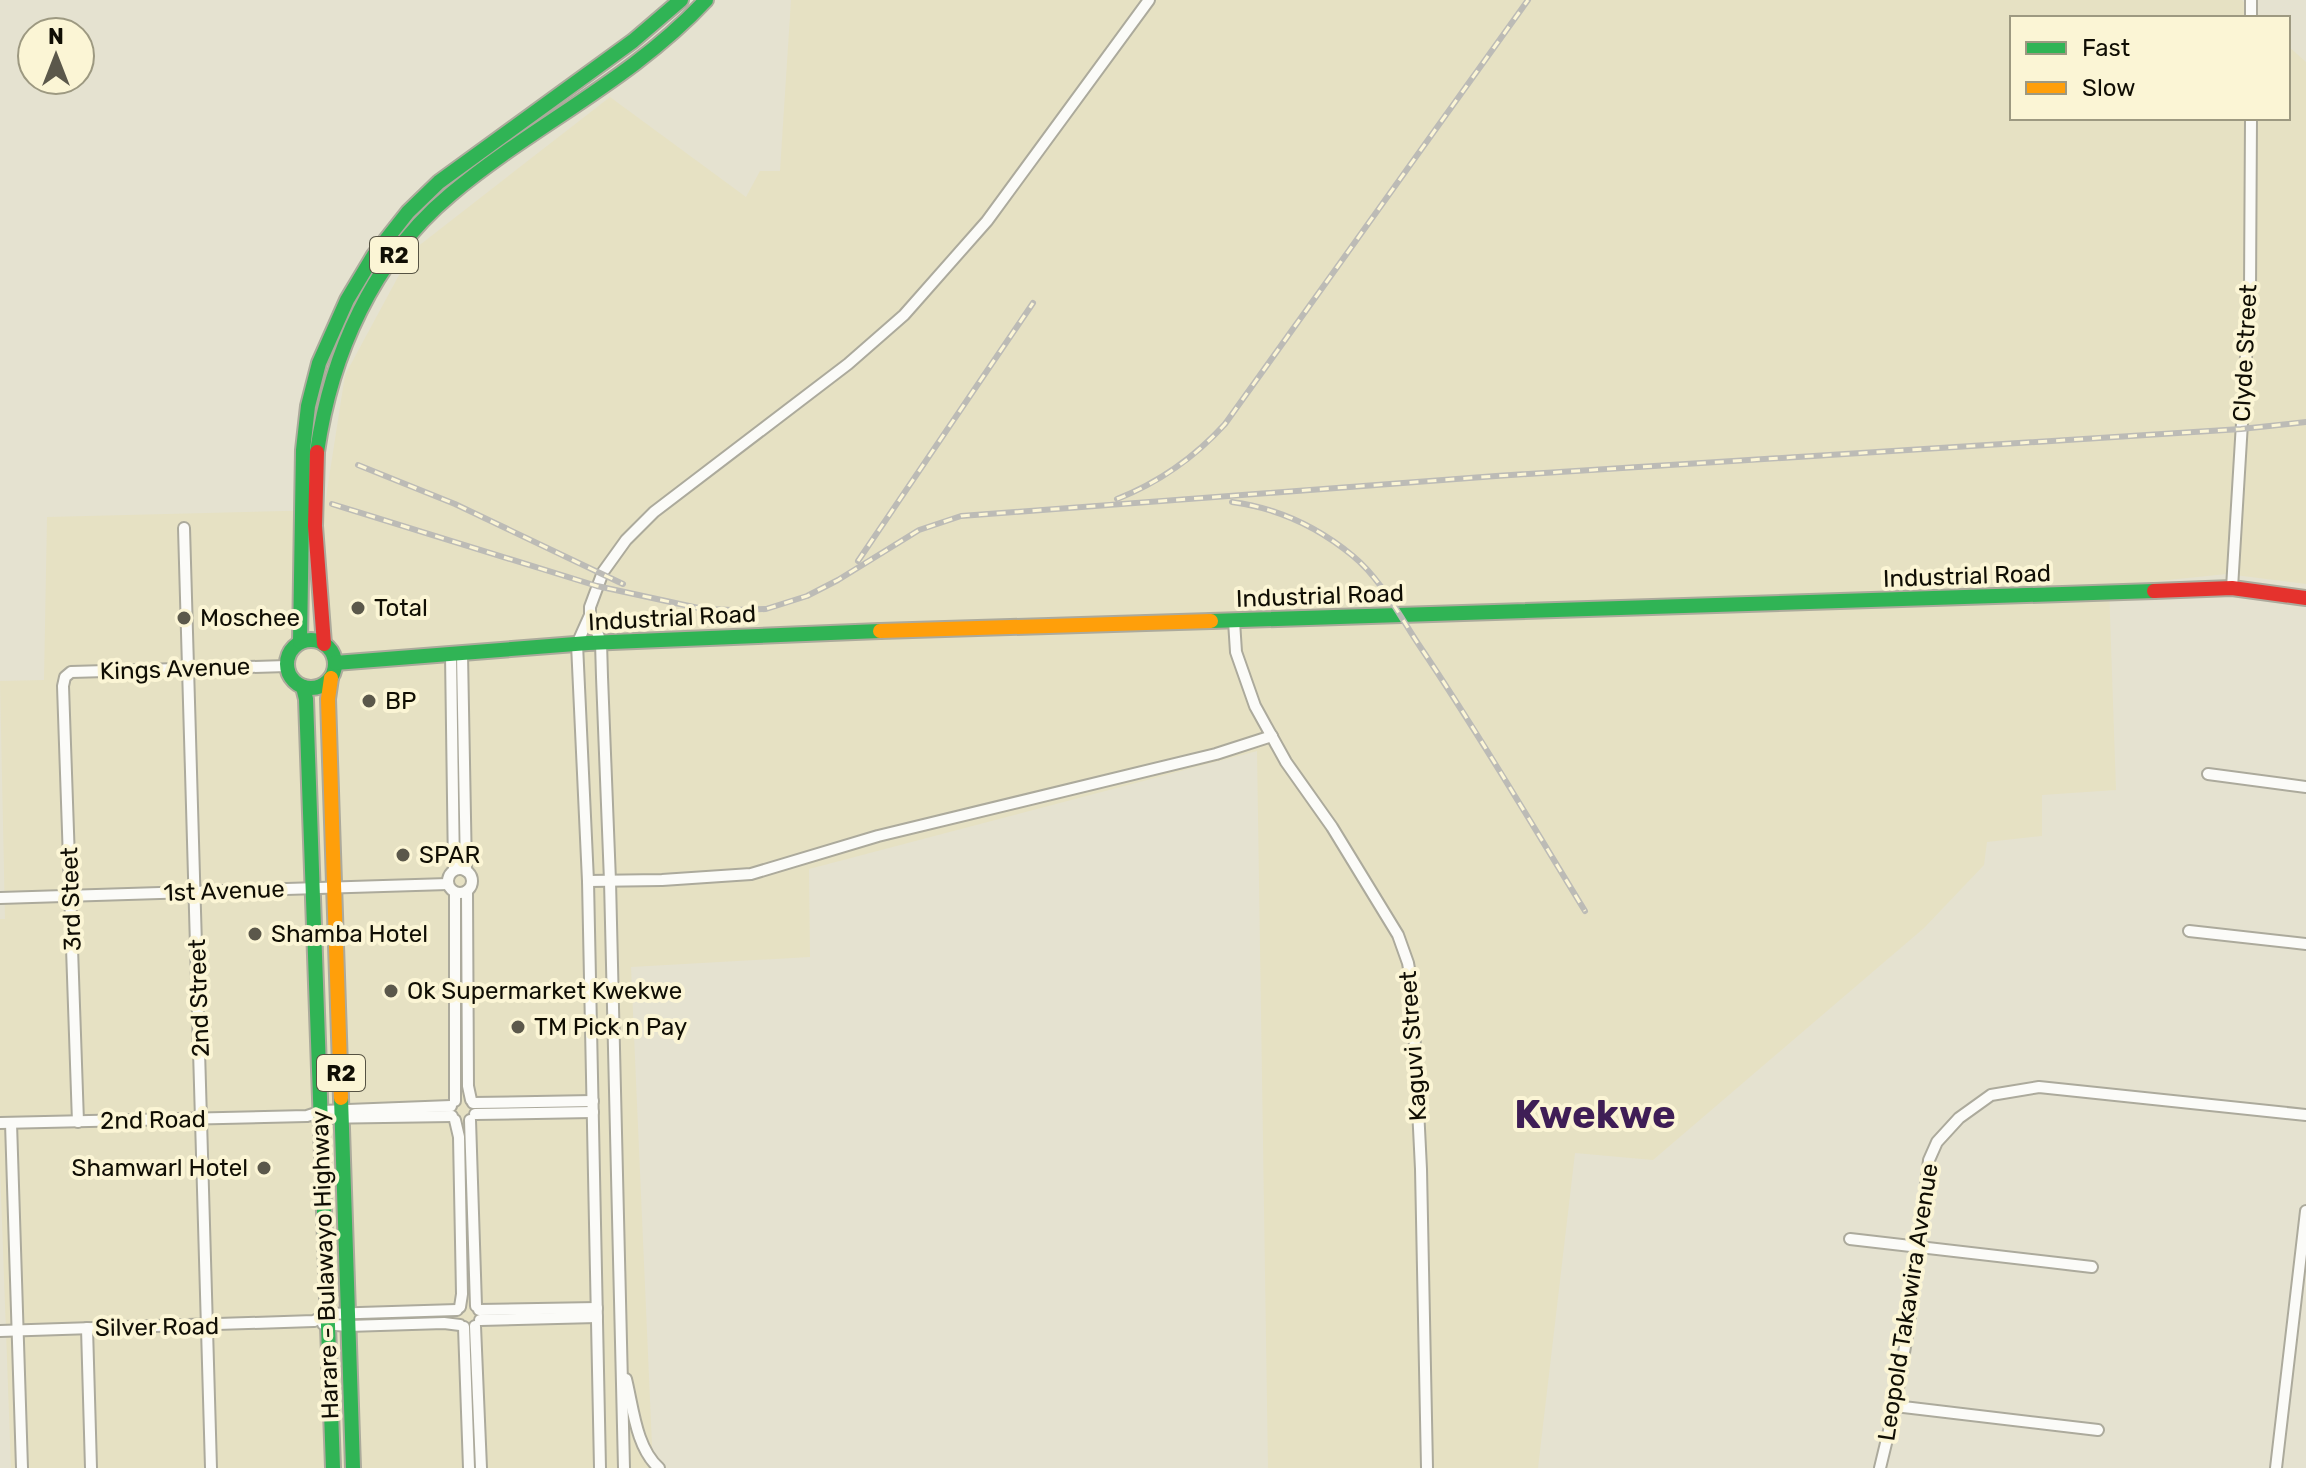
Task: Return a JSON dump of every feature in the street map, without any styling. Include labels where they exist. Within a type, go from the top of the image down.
[{"type":"main road","name":"R2","points":[[287,666],[289,654],[300,642],[303,450],[308,406],[319,363],[347,300],[374,255],[408,212],[439,182],[633,41],[681,0]]},
{"type":"main road","name":"R2","points":[[333,670],[334,655],[324,644],[318,577],[317,456],[330,386],[367,295],[396,252],[428,215],[467,181],[663,42],[706,0]]},
{"type":"main road","points":[[302,577],[318,577]]},
{"type":"main road","name":"Industrial Road","points":[[333,670],[457,654],[601,642],[1018,625],[1234,621],[2232,588],[2306,598]]},
{"type":"main road","points":[[300,642],[308,640],[324,644]]},
{"type":"main road","points":[[287,666],[290,677],[303,687],[319,688],[333,670]]},
{"type":"main road","name":"Harare - Bulawayo Highway","points":[[333,670],[328,699],[353,1468]]},
{"type":"main road","name":"Harare - Bulawayo Highway","points":[[303,687],[309,762],[322,1115],[323,1320],[333,1468]]},
{"type":"main road","points":[[309,762],[330,762]]},
{"type":"main road","points":[[330,1393],[351,1392]]},
{"type":"street","points":[[600,1468],[588,881],[577,644],[590,615],[593,596],[603,572],[626,540],[654,512],[873,343],[939,278],[987,221],[1149,0]]},
{"type":"street","name":"Clyde Street","points":[[2232,588],[2250,291],[2251,120]]},
{"type":"street","name":"2nd Street","points":[[184,528],[211,1468]]},
{"type":"street","points":[[590,615],[601,642],[624,1468]]},
{"type":"street","name":"Kaguvi Street","points":[[1234,621],[1236,652],[1255,706],[1286,762],[1332,827],[1398,935],[1408,963],[1412,986],[1420,1141],[1427,1468]]},
{"type":"street","points":[[457,654],[454,870],[449,876],[457,889],[468,1086],[472,1109],[469,1468]]},
{"type":"street","points":[[457,654],[466,871],[472,881],[457,889]]},
{"type":"street","name":"Kings Avenue","points":[[65,677],[71,672],[287,666]]},
{"type":"street","name":"3rd Steet","points":[[65,677],[78,1122]]},
{"type":"street","points":[[588,881],[751,874],[878,836],[1216,754],[1272,736]]},
{"type":"street","points":[[2208,774],[2306,787]]},
{"type":"street","points":[[454,870],[466,871]]},
{"type":"street","name":"1st Avenue","points":[[0,898],[314,888],[457,889]]},
{"type":"street","points":[[457,889],[453,1111],[459,1137],[462,1294],[456,1318],[472,1319]]},
{"type":"street","points":[[2189,931],[2306,944]]},
{"type":"street","points":[[591,1017],[613,1017]]},
{"type":"street","name":"Leopold Takawira Avenue","points":[[1880,1468],[1895,1406],[1910,1317],[1929,1160],[1937,1142],[1959,1118],[1991,1095],[2039,1087],[2306,1115]]},
{"type":"street","points":[[453,1111],[463,1098],[472,1109]]},
{"type":"street","points":[[472,1109],[593,1107]]},
{"type":"street","points":[[453,1111],[463,1123],[472,1109]]},
{"type":"street","name":"2nd Road","points":[[5,1123],[453,1111]]},
{"type":"street","points":[[5,1123],[18,1330],[22,1468]]},
{"type":"street","points":[[2276,1468],[2306,1211]]},
{"type":"street","points":[[1850,1239],[2092,1267]]},
{"type":"street","points":[[348,1320],[459,1308],[468,1304],[472,1319],[481,1468]]},
{"type":"street","points":[[348,1320],[444,1323],[597,1312]]},
{"type":"street","name":"Silver Road","points":[[0,1331],[348,1320]]},
{"type":"street","points":[[87,1328],[91,1468]]},
{"type":"street","points":[[621,1357],[640,1435],[652,1462],[659,1468]]},
{"type":"street","points":[[1895,1406],[2098,1430]]},
{"type":"shaded area","name":"Kwekwe","points":[[791,0],[2242,0],[2256,16],[2010,16],[2010,120],[2290,120],[2290,48],[2306,62],[2306,584],[2227,574],[2109,586],[2116,790],[2042,795],[2042,836],[1987,842],[1984,865],[1924,928],[1653,1160],[1575,1153],[1538,1468],[1268,1468],[1257,751],[809,869],[810,957],[631,967],[653,1468],[11,1468],[0,1168],[0,919],[5,919],[0,681],[44,680],[47,517],[324,510],[345,375],[412,251],[610,97],[746,197],[760,171],[780,171]]},
{"type":"railway","points":[[1117,499],[1176,468],[1225,424],[1528,0]]},
{"type":"railway","points":[[858,561],[1033,303]]},
{"type":"railway","points":[[332,504],[597,586],[703,609],[766,609],[807,596],[919,530],[961,516],[1496,476],[2241,429],[2306,422]]},
{"type":"railway","points":[[358,465],[455,504],[623,584]]},
{"type":"railway","points":[[1232,502],[1281,514],[1311,528],[1353,556],[1373,576],[1464,713],[1585,911]]},
{"type":"traffic: fast","points":[[300,642],[303,450],[308,406],[319,363],[347,300],[374,255],[408,212],[439,182],[633,41],[681,0]]},
{"type":"traffic: fast","points":[[317,452],[333,379],[360,311],[378,278],[423,220],[482,169],[646,54],[706,0]]},
{"type":"traffic: fast","points":[[1211,621],[2154,591]]},
{"type":"traffic: fast","points":[[335,663],[588,643],[880,631]]},
{"type":"traffic: fast","points":[[311,640],[328,647],[335,664],[328,681],[311,688],[294,681],[287,664],[294,647],[311,640]]},
{"type":"traffic: fast","points":[[303,687],[306,699],[333,1468]]},
{"type":"traffic: fast","points":[[341,1098],[353,1468]]},
{"type":"traffic: slow","points":[[880,631],[1211,621]]},
{"type":"traffic: slow","points":[[331,678],[328,699],[341,1098]]},
{"type":"traffic: jam","points":[[317,452],[315,526],[324,644]]},
{"type":"traffic: jam","points":[[2154,591],[2232,588],[2306,598]]},
{"type":"place","name":"Total","points":[[358,608]]},
{"type":"place","name":"Moschee","points":[[184,618]]},
{"type":"place","name":"BP","points":[[369,701]]},
{"type":"place","name":"SPAR","points":[[403,855]]},
{"type":"place","name":"Shamba Hotel","points":[[255,934]]},
{"type":"place","name":"Ok Supermarket Kwekwe","points":[[391,991]]},
{"type":"place","name":"TM Pick n Pay","points":[[518,1027]]},
{"type":"place","name":"Shamwarl Hotel","points":[[264,1168]]},
{"type":"district","name":"Kwekwe","points":[[1595,1114]]}]
